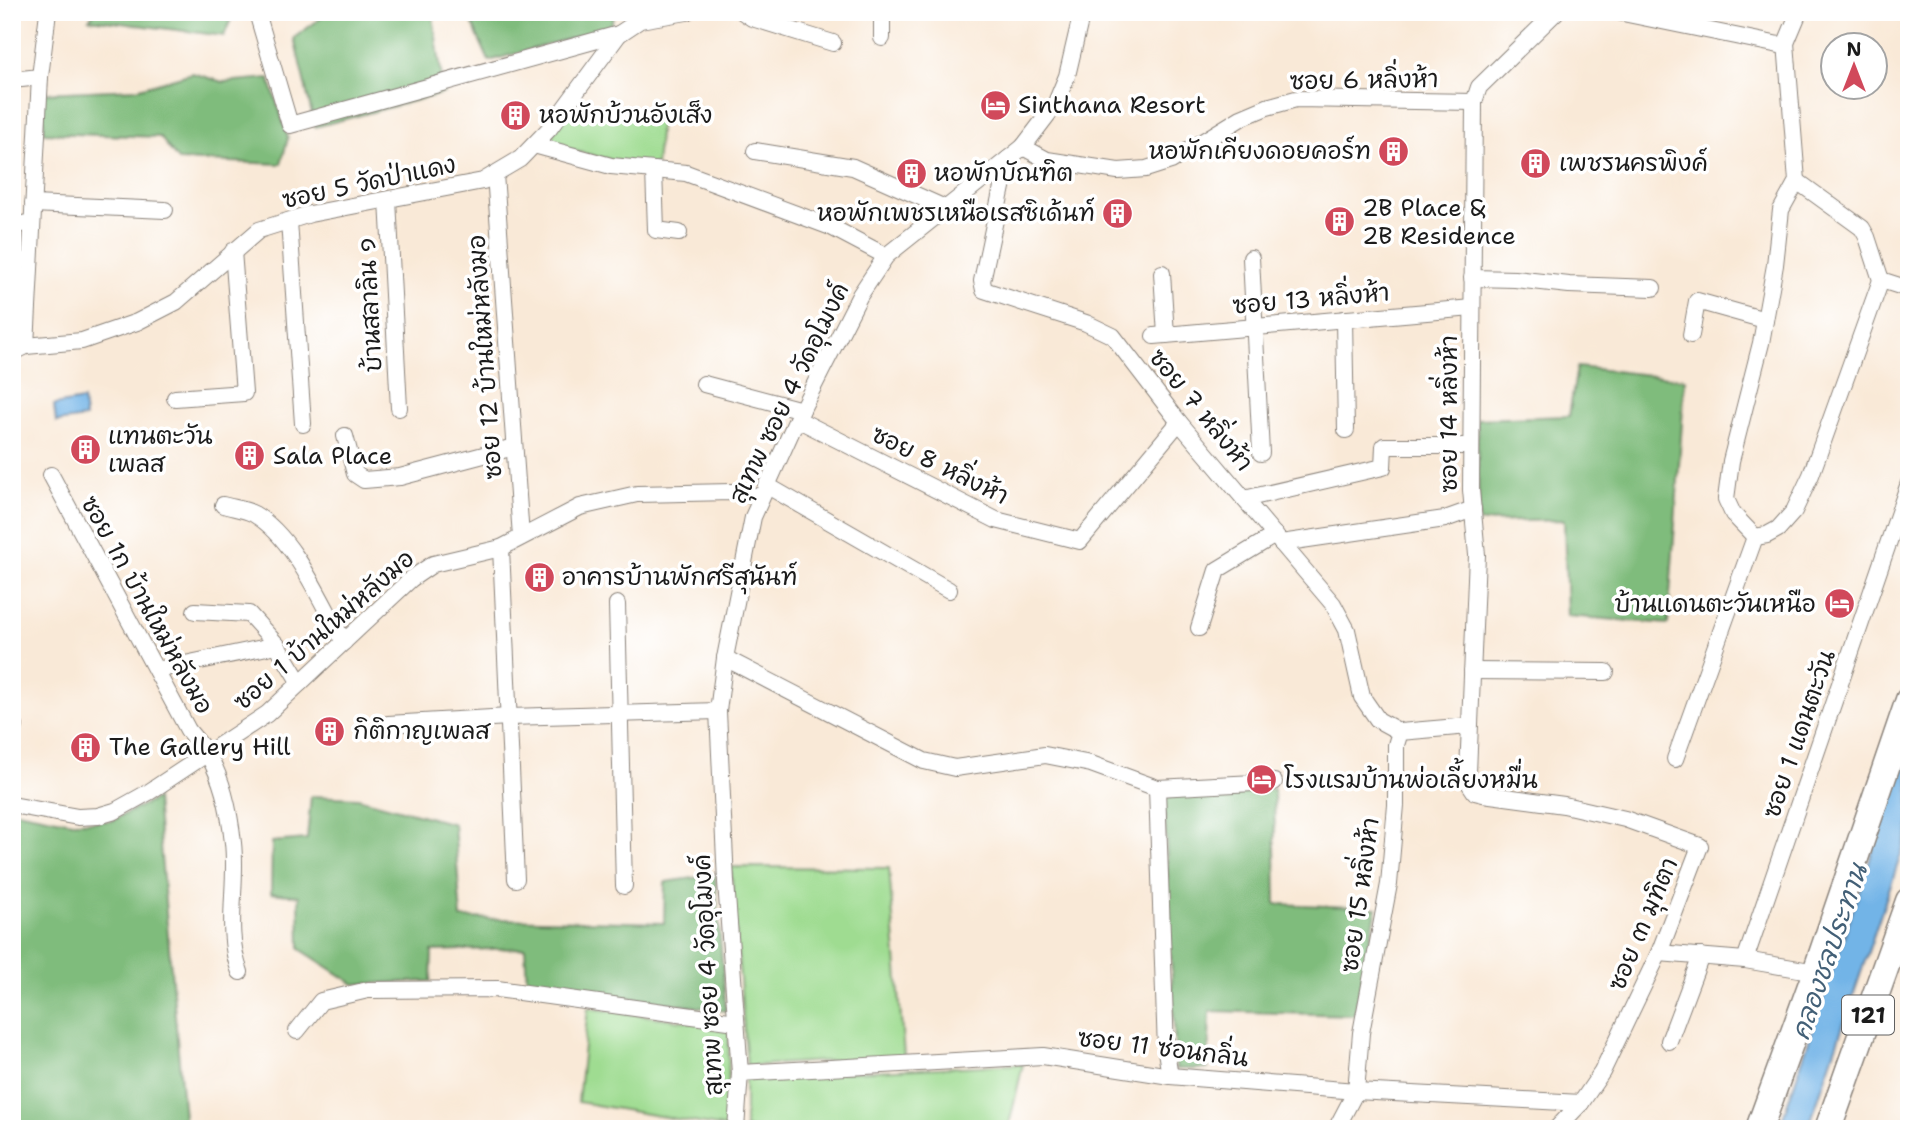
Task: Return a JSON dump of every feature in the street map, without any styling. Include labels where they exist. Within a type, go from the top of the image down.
[{"type":"main road","name":"121","points":[[1759,1129],[1909,700]]},
{"type":"main road","name":"121","points":[[1828,1129],[1907,913]]},
{"type":"street","points":[[19,350],[32,222],[40,77],[48,12]]},
{"type":"street","name":"ซอย 5 วัดป่าแดง","points":[[19,350],[82,341],[137,322],[176,302],[259,230],[310,214],[483,181],[520,159],[549,129],[633,18],[640,20],[687,12]]},
{"type":"street","points":[[743,12],[752,18],[833,43]]},
{"type":"street","points":[[882,12],[882,38]]},
{"type":"street","name":"สุเทพ ซอย 4 วัดอุโมงค์","points":[[736,1129],[740,1073],[718,711],[725,658],[753,517],[860,295],[886,256],[1023,147],[1055,106],[1067,76],[1082,12]]},
{"type":"street","points":[[1474,102],[1479,87],[1556,12]]},
{"type":"street","points":[[1618,12],[1767,44],[1788,40]]},
{"type":"street","points":[[1755,537],[1733,514],[1726,499],[1731,461],[1765,320],[1781,210],[1797,181],[1788,40],[1799,12]]},
{"type":"street","points":[[262,14],[290,125],[619,34]]},
{"type":"street","points":[[12,80],[40,77]]},
{"type":"street","name":"ซอย 6 หลิ่งห้า","points":[[1023,147],[1047,160],[1118,171],[1146,169],[1171,161],[1241,118],[1296,99],[1474,102]]},
{"type":"street","name":"ซอย 14 หลิ่งห้า","points":[[1469,726],[1478,555],[1471,446],[1474,102]]},
{"type":"street","points":[[534,145],[611,166],[686,173],[831,227],[886,256]]},
{"type":"street","points":[[755,151],[853,166],[945,208]]},
{"type":"street","name":"ซอย 7 หลิ่งห้า","points":[[1007,159],[982,281],[984,290],[1086,323],[1113,336],[1178,422],[1333,604],[1347,630],[1362,697],[1378,720],[1400,732]]},
{"type":"street","points":[[654,170],[656,230],[679,233]]},
{"type":"street","name":"ซอย 12 บ้านใหม่หลังมอ","points":[[495,174],[521,537]]},
{"type":"street","points":[[1755,537],[1778,529],[1794,511],[1811,475],[1881,280],[1867,237],[1861,228],[1797,181]]},
{"type":"street","name":"บ้านสลาลิน ๑","points":[[388,200],[399,408]]},
{"type":"street","points":[[33,204],[165,210]]},
{"type":"street","points":[[289,221],[303,424]]},
{"type":"street","points":[[12,226],[32,222]]},
{"type":"street","points":[[175,398],[244,393],[233,251]]},
{"type":"street","points":[[1251,258],[1261,453]]},
{"type":"street","name":"ซอย 13 หลิ่งห้า","points":[[1162,273],[1160,335],[1472,308]]},
{"type":"street","points":[[1472,278],[1653,288]]},
{"type":"street","points":[[1881,280],[1909,289]]},
{"type":"street","points":[[1691,335],[1697,301],[1765,320]]},
{"type":"street","points":[[1344,319],[1346,430]]},
{"type":"street","points":[[704,384],[800,415]]},
{"type":"street","name":"ซอย 8 หลิ่งห้า","points":[[800,415],[996,520],[1080,541],[1178,422]]},
{"type":"street","points":[[345,436],[355,474],[364,480],[400,477],[514,447]]},
{"type":"street","points":[[1244,499],[1383,467],[1384,446],[1471,446]]},
{"type":"street","name":"ซอย 1ก บ้านใหม่หลังมอ","points":[[51,475],[188,730],[208,754],[223,794],[233,844],[232,931],[234,955],[240,972]]},
{"type":"street","name":"ซอย 1 แดนตะวัน","points":[[1745,960],[1909,483]]},
{"type":"street","points":[[764,491],[949,590]]},
{"type":"street","name":"ซอย 1 บ้านใหม่หลังมอ","points":[[12,805],[78,817],[98,816],[115,811],[149,792],[267,715],[411,579],[433,564],[501,548],[580,507],[637,494],[764,491]]},
{"type":"street","points":[[223,505],[251,513],[271,526],[292,552],[344,642]]},
{"type":"street","points":[[1199,628],[1217,570],[1278,539],[1445,519],[1473,509]]},
{"type":"street","points":[[1675,760],[1755,537]]},
{"type":"street","points":[[501,548],[516,879]]},
{"type":"street","points":[[617,604],[624,886]]},
{"type":"street","points":[[195,611],[249,614],[278,645],[300,682]]},
{"type":"street","points":[[156,670],[278,645]]},
{"type":"street","points":[[725,658],[924,761],[955,768],[1045,755],[1091,764],[1157,788],[1274,782]]},
{"type":"street","points":[[1472,671],[1606,672]]},
{"type":"street","points":[[388,724],[509,717],[718,711]]},
{"type":"street","points":[[1400,732],[1469,726]]},
{"type":"street","name":"ซอย ๓ มุทิตา","points":[[1469,726],[1468,773],[1469,783],[1475,792],[1564,805],[1625,819],[1700,846],[1659,953],[1602,1072],[1581,1103],[1556,1129]]},
{"type":"street","name":"ซอย 15 หลิ่งห้า","points":[[1356,1091],[1361,1033],[1389,884],[1396,805],[1396,745],[1400,732]]},
{"type":"street","points":[[1157,788],[1166,1051],[1170,1076]]},
{"type":"street","points":[[1659,953],[1745,960],[1816,972]]},
{"type":"street","points":[[1669,1041],[1701,956]]},
{"type":"street","points":[[297,1031],[321,1001],[368,990],[497,989],[736,1022]]},
{"type":"street","name":"ซอย 11 ซ่อนกลิ่น","points":[[740,1073],[1043,1056],[1170,1076],[1356,1091],[1581,1103]]},
{"type":"street","points":[[1336,1129],[1356,1091]]},
{"type":"green space","points":[[95,12],[234,12],[224,36],[89,19]]},
{"type":"green space","points":[[329,12],[447,12],[433,16],[444,93],[315,127],[294,38]]},
{"type":"green space","points":[[467,12],[615,12],[610,27],[489,61]]},
{"type":"green space","points":[[192,73],[223,82],[269,78],[288,138],[281,164],[178,160],[160,137],[44,133],[43,93],[136,89]]},
{"type":"green space","points":[[567,110],[660,122],[656,166],[611,160],[547,144]]},
{"type":"green space","points":[[1577,367],[1685,379],[1668,624],[1567,616],[1564,520],[1479,522],[1477,419],[1569,416]]},
{"type":"green space","points":[[1274,789],[1276,904],[1377,908],[1354,1015],[1210,1011],[1208,1069],[1176,1069],[1164,794]]},
{"type":"green space","points":[[311,796],[358,798],[454,824],[461,918],[664,923],[665,882],[715,875],[726,1011],[527,983],[525,948],[432,951],[431,981],[354,984],[300,949],[299,896],[271,893],[272,842],[307,839]]},
{"type":"green space","points":[[156,799],[185,1129],[12,1129],[12,810],[72,822],[111,821]]},
{"type":"green space","points":[[731,867],[889,868],[904,1056],[747,1066]]},
{"type":"green space","points":[[588,1008],[729,1027],[728,1128],[578,1102]]},
{"type":"green space","points":[[1023,1064],[1008,1129],[745,1129],[745,1077]]},
{"type":"water","points":[[83,400],[85,418],[56,422],[54,405]]},
{"type":"water","points":[[1909,743],[1909,831],[1808,1129],[1779,1129]]},
{"type":"place","name":"Sinthana Resort","points":[[995,105]]},
{"type":"place","name":"หอพักบ้วนอังเส็ง","points":[[516,115]]},
{"type":"place","name":"หอพักเคียงดอยคอร์ท","points":[[1394,151]]},
{"type":"place","name":"เพชรนครพิงค์","points":[[1536,163]]},
{"type":"place","name":"หอพักบัณฑิต","points":[[911,173]]},
{"type":"place","name":"หอพักเพชรเหนือเรสซิเด้นท์","points":[[1118,213]]},
{"type":"place","name":"2B Place & 2B Residence","points":[[1339,222]]},
{"type":"place","name":"แทนตะวัน เพลส","points":[[85,450]]},
{"type":"place","name":"Sala Place","points":[[250,456]]},
{"type":"place","name":"อาคารบ้านพักศรีสุนันท์","points":[[539,577]]},
{"type":"place","name":"บ้านแดนตะวันเหนือ","points":[[1839,604]]},
{"type":"place","name":"กิติกาญเพลส","points":[[330,731]]},
{"type":"place","name":"The Gallery Hill","points":[[86,747]]},
{"type":"place","name":"โรงแรมบ้านพ่อเลี้ยงหมื่น","points":[[1261,780]]},
{"type":"water label","name":"คลองชลประทาน","points":[[1829,952]]}]
